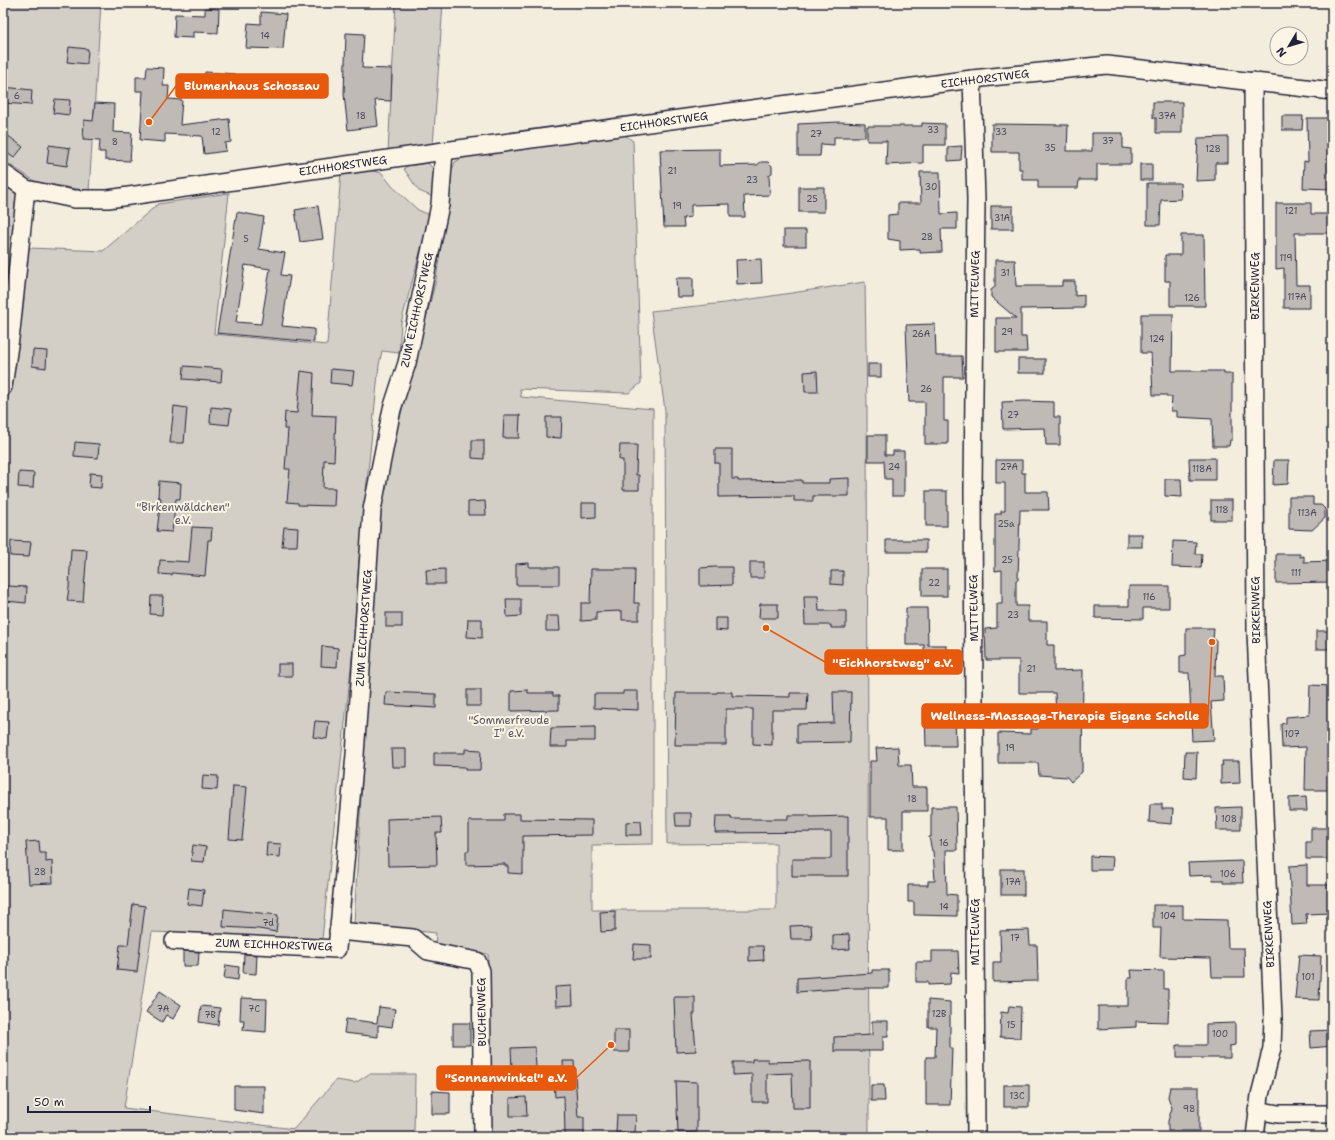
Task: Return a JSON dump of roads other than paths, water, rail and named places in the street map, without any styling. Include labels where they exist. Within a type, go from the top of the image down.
[{"type":"street","name":"EICHHORSTWEG","points":[[3,173],[26,189],[74,199],[108,199],[444,151],[972,79],[1107,65],[1332,91]]},
{"type":"street","name":"MITTELWEG","points":[[972,79],[976,199],[973,489],[976,1137]]},
{"type":"street","name":"BIRKENWEG","points":[[1253,81],[1256,632],[1273,1018],[1272,1048],[1257,1110],[1255,1137]]},
{"type":"street","name":"ZUM EICHHORSTWEG","points":[[174,941],[337,949],[355,755],[372,510],[392,409],[407,363],[440,206],[444,151]]},
{"type":"street","points":[[3,387],[11,331],[26,189]]},
{"type":"street","name":"BUCHENWEG","points":[[338,931],[413,938],[428,951],[477,962],[481,971],[483,1137]]},
{"type":"street","points":[[1257,1110],[1278,1114],[1332,1114]]},
{"type":"place","name":"Blumenhaus Schossau","points":[[149,122]]},
{"type":"place","name":"\"Eichhorstweg\" e.V.","points":[[766,628]]},
{"type":"place","name":"Wellness-Massage-Therapie Eigene Scholle","points":[[1212,642]]},
{"type":"place","name":"\"Sonnenwinkel\" e.V.","points":[[611,1045]]},
{"type":"park label","name":"\"Birkenwäldchen\" e.V.","points":[[183,513]]},
{"type":"park label","name":"\"Sommerfreude I\" e.V.","points":[[509,726]]}]
